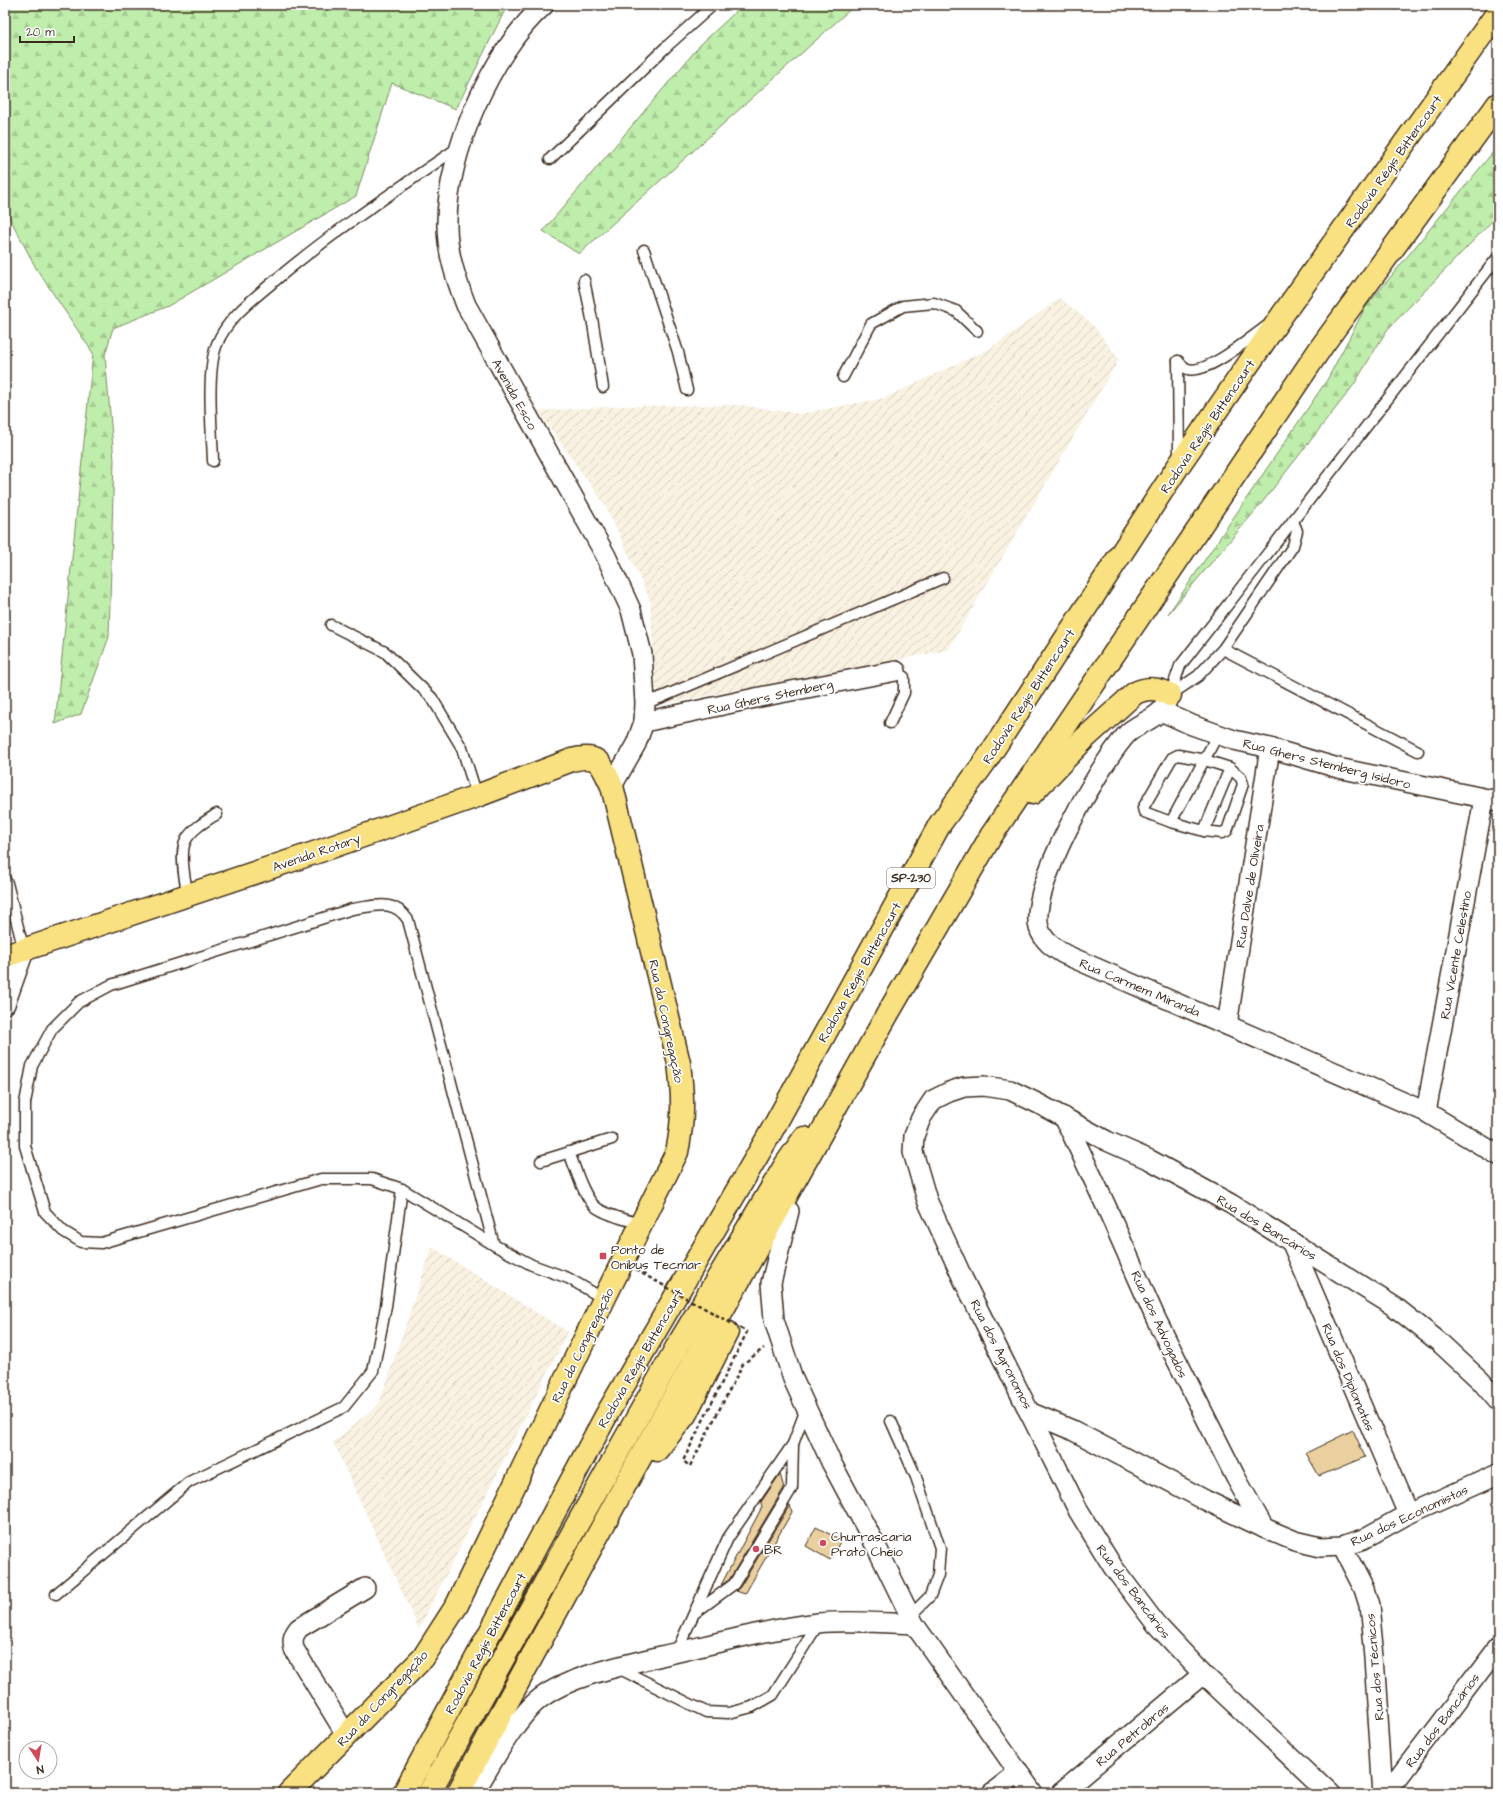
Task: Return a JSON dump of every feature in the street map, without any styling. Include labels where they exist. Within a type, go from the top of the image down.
[{"type":"main road","name":"Rodovia Régis Bittencourt","points":[[404,1793],[608,1414],[771,1132],[940,824],[987,759],[1179,465],[1283,314],[1498,12]]},
{"type":"main road","points":[[458,1793],[887,1015],[991,836],[1322,346],[1498,104]]},
{"type":"main road","points":[[991,836],[1085,738],[1135,693],[1142,690],[1154,689],[1165,703]]},
{"type":"main road","name":"Avenida Rotary","points":[[14,953],[188,896],[477,796],[572,760],[585,757],[593,758],[601,763],[612,786]]},
{"type":"main road","name":"Rua da Congregação","points":[[289,1793],[423,1658],[457,1605],[604,1299],[677,1152],[682,1126],[683,1096],[679,1062],[612,786]]},
{"type":"main road","points":[[429,1793],[581,1516],[678,1345],[786,1164],[887,1015]]},
{"type":"main road","points":[[542,1639],[587,1588],[658,1448],[685,1416],[789,1211],[811,1152]]},
{"type":"street","name":"Avenida Esco","points":[[544,5],[530,17],[507,47],[484,88],[460,146],[448,198],[447,227],[453,270],[466,305],[606,556],[631,610],[642,654],[645,703],[644,722],[636,744],[612,786]]},
{"type":"street","name":"Rua Ghers Stemberg","points":[[644,722],[760,697],[896,671]]},
{"type":"street","name":"Rua Ghers Stemberg Isidoro","points":[[1165,703],[1218,734],[1234,740],[1270,748],[1338,768],[1491,800]]},
{"type":"street","name":"Rua Carmem Miranda","points":[[1165,703],[1126,734],[1088,791],[1060,844],[1042,892],[1038,913],[1040,929],[1052,947],[1064,954],[1426,1112],[1498,1155]]},
{"type":"street","name":"Rua Dalve de Oliveira","points":[[1227,1025],[1270,748]]},
{"type":"street","name":"Rua Vicente Celestino","points":[[1426,1112],[1491,800]]},
{"type":"street","points":[[5,1004],[14,953]]},
{"type":"street","name":"Rua dos Agronomos","points":[[1010,1090],[984,1086],[964,1087],[933,1100],[921,1118],[914,1136],[913,1152],[927,1200],[963,1279],[1029,1412],[1072,1430],[1205,1500],[1264,1528],[1295,1541],[1321,1547],[1342,1546]]},
{"type":"street","name":"Rua dos Bancários","points":[[1010,1090],[1064,1117],[1107,1141],[1150,1160],[1231,1204],[1395,1307],[1438,1341],[1482,1380],[1498,1401]]},
{"type":"street","name":"Rua dos Advogados","points":[[1064,1117],[1109,1212],[1159,1326],[1236,1478],[1264,1528]]},
{"type":"street","points":[[789,1211],[771,1283],[774,1320],[793,1379],[831,1462],[877,1548],[912,1620],[1033,1793]]},
{"type":"street","name":"Rua dos Diplomatas","points":[[1291,1241],[1408,1514]]},
{"type":"street","name":"Rua dos Bancários","points":[[1029,1412],[1079,1512],[1113,1567],[1156,1624],[1203,1674],[1329,1793]]},
{"type":"street","name":"Rua dos Economistas","points":[[1342,1546],[1363,1538],[1408,1514],[1498,1474]]},
{"type":"street","name":"Rua dos Técnicos","points":[[1342,1546],[1364,1589],[1369,1605],[1383,1793]]},
{"type":"street","points":[[347,1736],[294,1650],[292,1641],[294,1634],[299,1628],[366,1588]]},
{"type":"street","points":[[474,1793],[525,1712],[541,1698],[558,1687],[616,1667],[754,1633],[819,1623],[912,1620]]},
{"type":"street","name":"Rua dos Bancários","points":[[1387,1793],[1498,1647]]},
{"type":"street","name":"Rua Petrobras","points":[[1060,1793],[1203,1674]]},
{"type":"street","points":[[992,1793],[1019,1772]]},
{"type":"lane","points":[[550,159],[712,5]]},
{"type":"lane","points":[[213,461],[212,368],[217,344],[227,326],[246,305],[317,246],[460,146]]},
{"type":"lane","points":[[644,250],[678,352],[687,390]]},
{"type":"lane","points":[[1165,703],[1180,666],[1498,257]]},
{"type":"lane","points":[[584,280],[594,324],[603,387]]},
{"type":"lane","points":[[843,377],[871,324],[903,306],[934,303],[956,312],[977,331]]},
{"type":"lane","points":[[1179,465],[1178,361],[1188,369],[1214,364],[1283,314]]},
{"type":"lane","points":[[1165,703],[1198,676],[1223,649],[1293,546],[1297,531],[1293,521]]},
{"type":"lane","points":[[645,703],[943,578]]},
{"type":"lane","points":[[331,625],[385,652],[432,698],[462,748],[477,796]]},
{"type":"lane","points":[[1223,649],[1418,751]]},
{"type":"lane","points":[[890,723],[904,693],[904,677],[896,671]]},
{"type":"lane","points":[[1171,822],[1218,734]]},
{"type":"lane","points":[[1178,756],[1205,760],[1230,768],[1241,778],[1243,784],[1227,831],[1222,833],[1204,831],[1171,822],[1144,812],[1143,808],[1172,758],[1178,756]]},
{"type":"lane","points":[[1204,831],[1230,768]]},
{"type":"lane","points":[[188,896],[183,855],[186,841],[199,826],[217,814]]},
{"type":"lane","points":[[5,880],[7,883],[14,953]]},
{"type":"lane","points":[[494,1245],[408,920],[402,911],[394,906],[385,905],[352,910],[111,985],[79,1002],[52,1029],[32,1066],[25,1103],[25,1146],[46,1212],[63,1231],[81,1242],[101,1243],[321,1179],[372,1179],[402,1189],[494,1245],[532,1264],[568,1278],[604,1299]]},
{"type":"lane","points":[[541,1160],[612,1139]]},
{"type":"lane","points":[[569,1152],[584,1188],[596,1207],[615,1216],[641,1224]]},
{"type":"lane","points":[[56,1594],[189,1482],[344,1408],[373,1371],[386,1306],[402,1189]]},
{"type":"lane","points":[[694,1614],[734,1584],[792,1488],[794,1444],[806,1408]]},
{"type":"lane","points":[[891,1421],[916,1477],[940,1548],[938,1575],[930,1596],[912,1620]]},
{"type":"lane","points":[[676,1653],[728,1538],[794,1444]]},
{"type":"lane","points":[[616,1667],[706,1712],[729,1713],[752,1707],[773,1695],[819,1623]]},
{"type":"path","points":[[636,1270],[747,1332],[683,1461],[690,1466],[743,1364],[779,1337]]},
{"type":"shaded area","points":[[1060,298],[1092,324],[1119,359],[948,650],[669,703],[656,689],[650,600],[605,505],[538,411],[625,406],[741,405],[800,414],[884,398],[991,348]]},
{"type":"shaded area","points":[[432,1247],[568,1332],[419,1629],[333,1442],[379,1404]]},
{"type":"green space","points":[[5,5],[509,5],[506,8],[456,109],[392,83],[356,196],[168,306],[113,328],[105,355],[114,460],[109,637],[81,714],[55,724],[93,353],[36,268],[5,209]]},
{"type":"green space","points":[[743,5],[855,5],[579,254],[543,231],[701,44]]},
{"type":"green space","points":[[1498,146],[1498,215],[1387,330],[1353,386],[1261,504],[1168,614],[1327,380],[1365,308]]},
{"type":"building","points":[[1353,1430],[1365,1457],[1319,1476],[1306,1453]]},
{"type":"building","points":[[780,1474],[784,1488],[729,1580],[721,1585],[762,1507],[761,1502]]},
{"type":"building","points":[[790,1505],[792,1512],[745,1594],[736,1591],[740,1587]]},
{"type":"building","name":"Churrascaria Prato Cheio","points":[[816,1527],[841,1540],[830,1560],[806,1546]]},
{"type":"place","name":"Ponto de Onibus Tecmar","points":[[603,1256]]},
{"type":"place","name":"Churrascaria Prato Cheio","points":[[823,1543]]},
{"type":"place","name":"BR","points":[[756,1549]]}]
